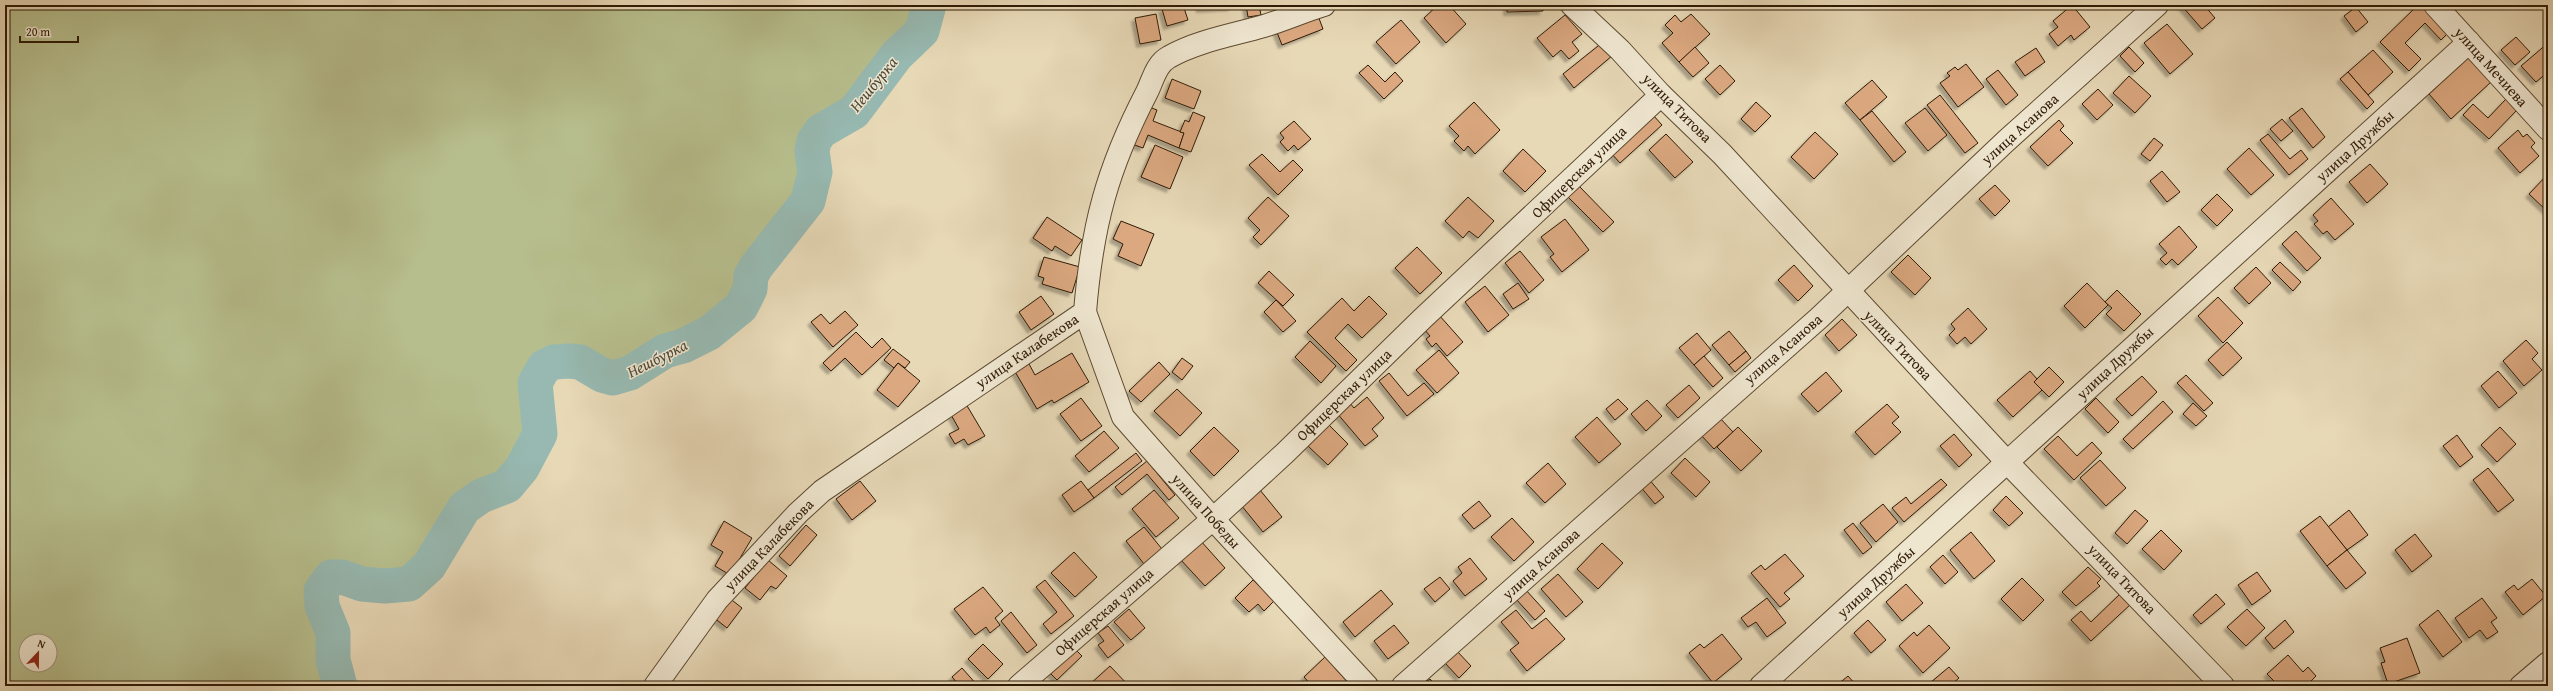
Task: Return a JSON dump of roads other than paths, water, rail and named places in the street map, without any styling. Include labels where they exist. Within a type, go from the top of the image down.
[{"type":"street","name":"улица Калабекова","points":[[655,686],[717,600],[798,513],[822,491],[1085,312],[1091,251],[1107,184],[1128,129],[1159,65],[1168,57],[1184,50],[1265,26],[1324,5]]},
{"type":"street","name":"улица Титова","points":[[1572,5],[1620,50],[1661,95],[1722,154],[2007,462],[2223,686]]},
{"type":"street","name":"улица Асанова","points":[[1403,686],[1848,291],[2006,141],[2157,5]]},
{"type":"street","name":"улица Мечиева","points":[[2435,5],[2548,129]]},
{"type":"street","name":"улица Дружбы","points":[[1761,686],[2469,42]]},
{"type":"street","name":"Офицерская улица","points":[[1019,686],[1213,519],[1661,95]]},
{"type":"street","name":"улица Победы","points":[[1085,312],[1123,416],[1213,519],[1367,686]]},
{"type":"street","points":[[2521,686],[2548,663]]},
{"type":"waterway","name":"Нешбурка","points":[[340,686],[333,660],[333,633],[322,606],[321,591],[331,577],[342,577],[362,584],[385,586],[409,584],[429,566],[464,508],[481,496],[507,486],[522,468],[540,434],[535,383],[544,367],[554,362],[569,361],[580,362],[602,375],[613,378],[630,373],[665,351],[683,346],[709,333],[741,307],[750,289],[751,276],[756,267],[808,201],[815,172],[812,151],[814,141],[821,131],[854,112],[896,56],[922,31],[929,5]]}]
